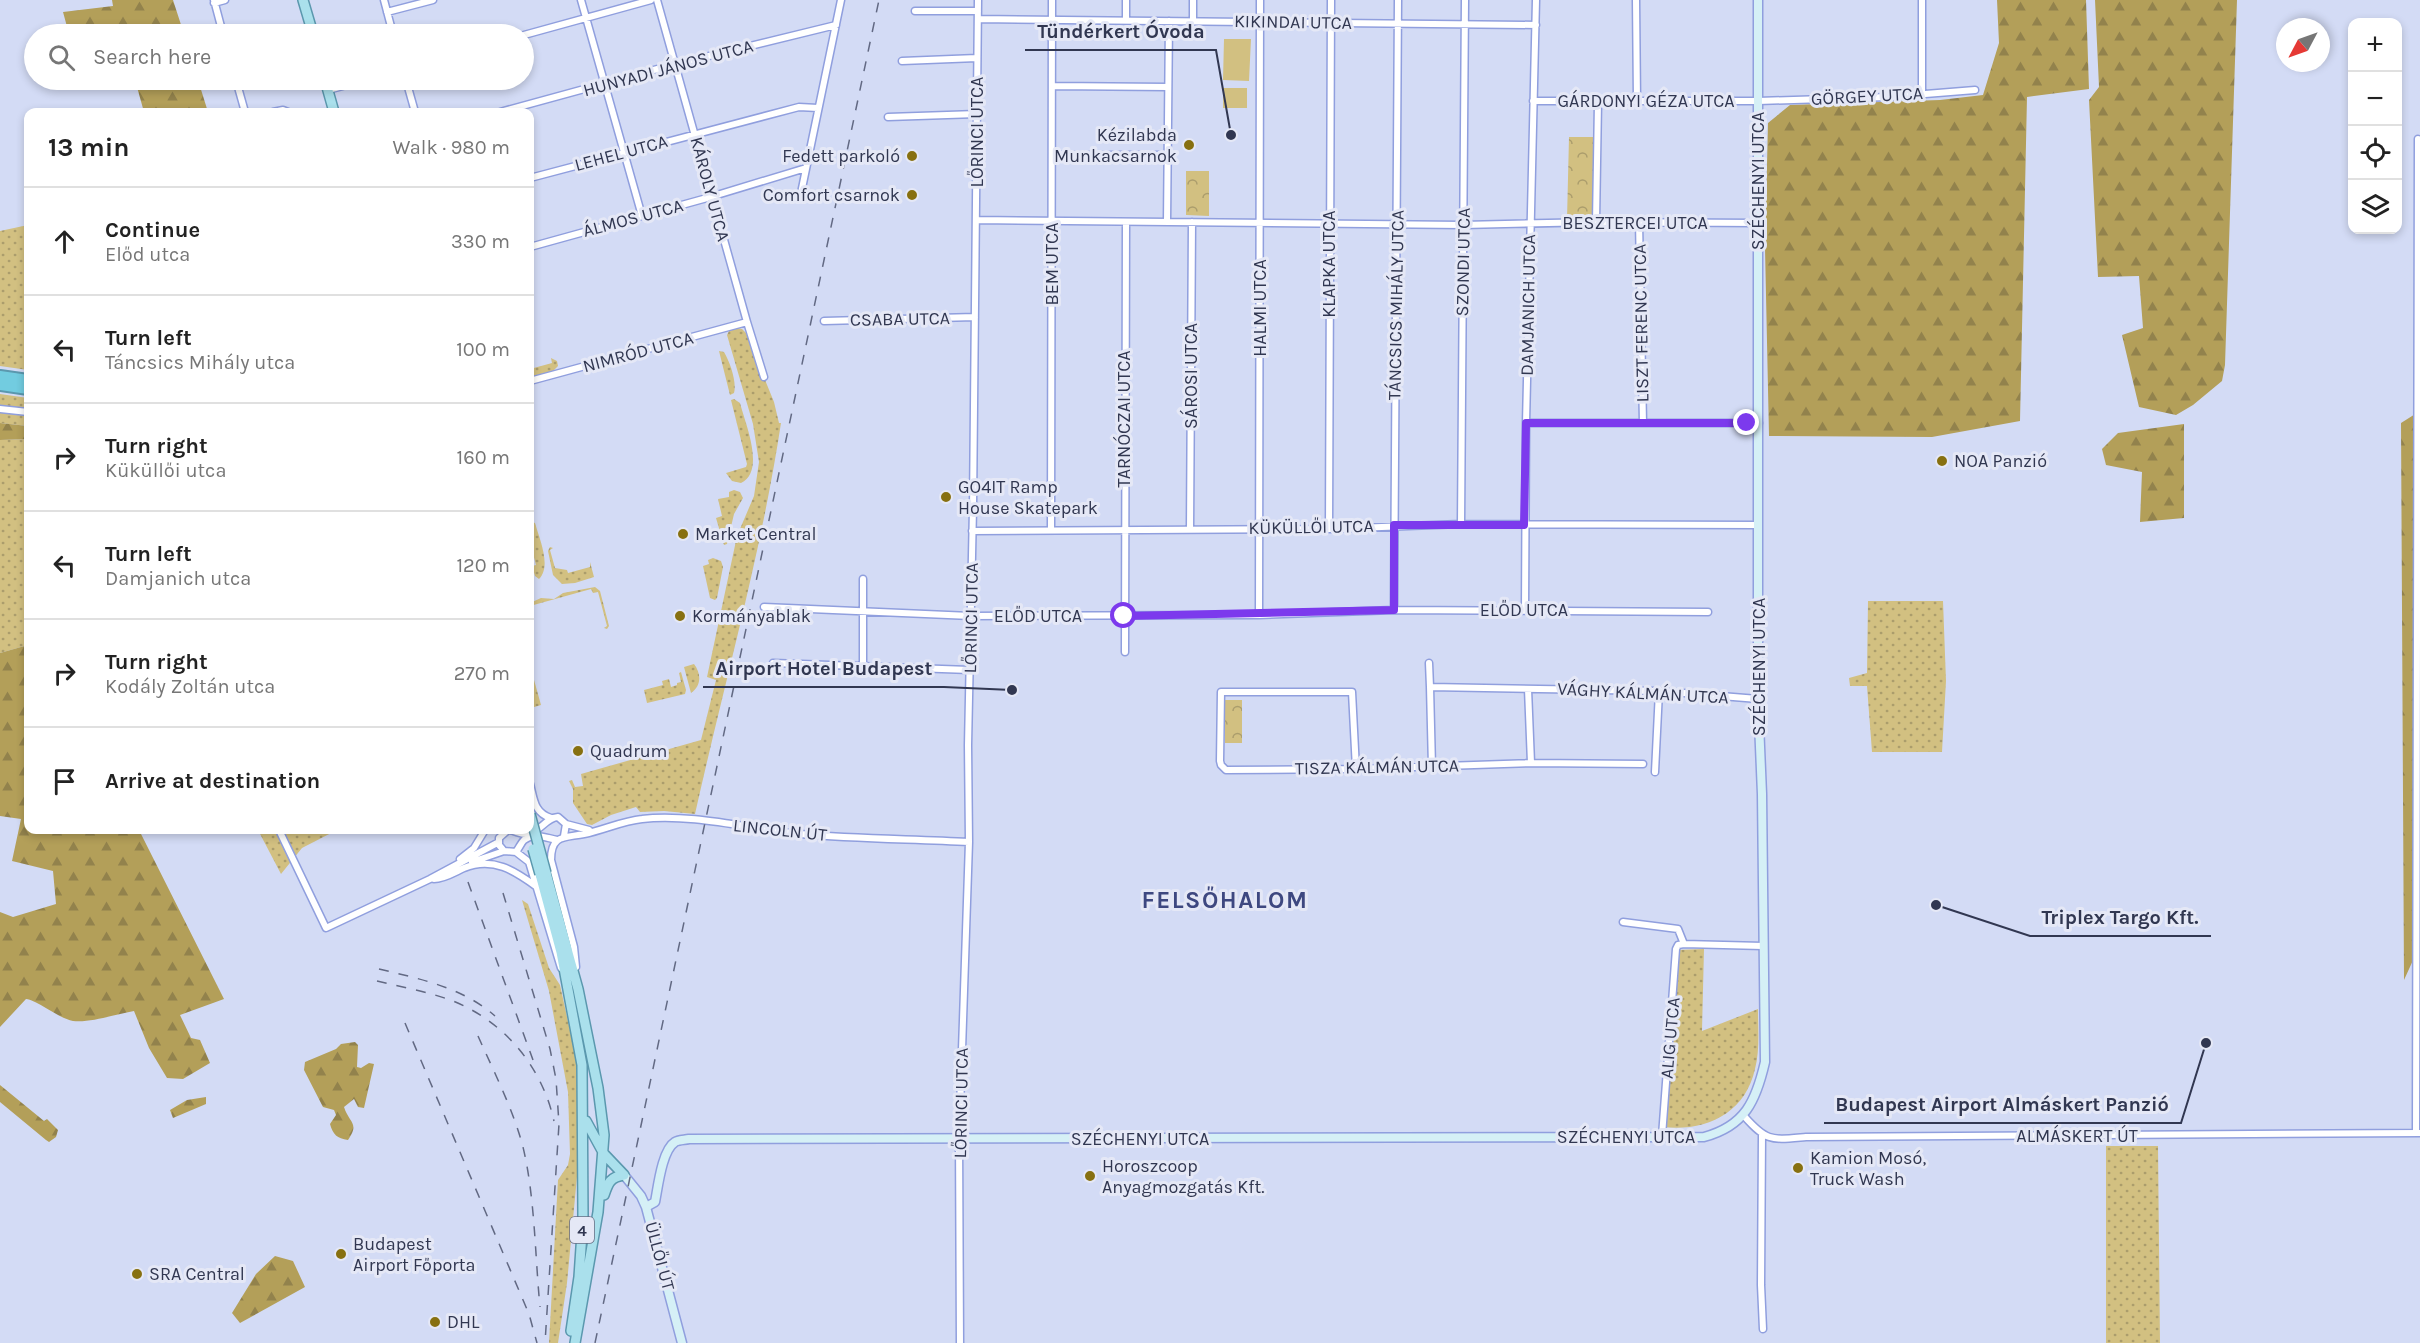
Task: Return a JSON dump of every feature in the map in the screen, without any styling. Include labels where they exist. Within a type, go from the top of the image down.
[{"type":"highway","points":[[0,376],[24,379]]},
{"type":"highway","points":[[0,385],[24,388]]},
{"type":"main road","points":[[303,0],[310,24]]},
{"type":"main road","points":[[328,90],[333,108]]},
{"type":"main road","name":"4","points":[[534,832],[598,1088],[604,1135],[598,1212],[575,1343]]},
{"type":"main road","name":"4","points":[[524,834],[543,873]]},
{"type":"main road","name":"4","points":[[569,1343],[579,1277],[583,1218],[582,1065],[574,990]]},
{"type":"main road","points":[[584,1117],[604,1154],[624,1175]]},
{"type":"main road","points":[[604,1135],[624,1175]]},
{"type":"main road","points":[[598,1212],[609,1181],[615,1176],[624,1175]]},
{"type":"street","points":[[220,24],[214,1],[225,0]]},
{"type":"street","points":[[384,0],[390,24]]},
{"type":"street","points":[[387,12],[434,0]]},
{"type":"street","points":[[581,0],[642,216]]},
{"type":"street","points":[[534,32],[651,0]]},
{"type":"street","name":"KÁROLY UTCA","points":[[657,0],[764,376]]},
{"type":"street","points":[[800,198],[841,0]]},
{"type":"street","name":"LŐRINCI UTCA","points":[[960,1343],[959,1139],[969,842],[978,0]]},
{"type":"street","name":"BEM UTCA","points":[[1051,529],[1052,0]]},
{"type":"street","points":[[1126,0],[1126,20]]},
{"type":"street","points":[[1192,21],[1193,0]]},
{"type":"street","name":"HALMI UTCA","points":[[1259,615],[1260,0]]},
{"type":"street","name":"KLAPKA UTCA","points":[[1329,529],[1331,0]]},
{"type":"street","name":"TÁNCSICS MIHÁLY UTCA","points":[[1394,610],[1398,0]]},
{"type":"street","name":"SZONDI UTCA","points":[[1461,524],[1465,0]]},
{"type":"street","name":"DAMJANICH UTCA","points":[[1525,610],[1524,525],[1529,223],[1536,0]]},
{"type":"street","points":[[1636,0],[1637,101]]},
{"type":"street","name":"SZÉCHENYI UTCA","points":[[646,1207],[655,1202],[665,1156],[676,1141],[1662,1137],[1712,1135],[1743,1116],[1760,1084],[1765,1062],[1758,699],[1758,0]]},
{"type":"street","points":[[1922,0],[1922,93]]},
{"type":"street","points":[[915,12],[978,11]]},
{"type":"street","name":"KIKINDAI UTCA","points":[[978,19],[1536,25]]},
{"type":"street","points":[[976,220],[1167,222],[1169,21]]},
{"type":"street","name":"HUNYADI JÁNOS UTCA","points":[[515,108],[836,25]]},
{"type":"street","points":[[902,61],[977,58]]},
{"type":"street","points":[[1053,86],[1168,87]]},
{"type":"street","points":[[239,90],[244,108]]},
{"type":"street","points":[[409,90],[414,108]]},
{"type":"street","name":"GÖRGEY UTCA","points":[[1758,101],[1976,90]]},
{"type":"street","name":"GÁRDONYI GÉZA UTCA","points":[[1533,101],[1758,101]]},
{"type":"street","points":[[1596,222],[1598,102]]},
{"type":"street","name":"LEHEL UTCA","points":[[534,177],[799,106],[818,108]]},
{"type":"street","points":[[888,117],[977,114]]},
{"type":"street","points":[[2418,140],[2418,1133]]},
{"type":"street","points":[[1053,155],[1168,155]]},
{"type":"street","name":"ÁLMOS UTCA","points":[[534,246],[806,168]]},
{"type":"street","name":"TARNÓCZAI UTCA","points":[[1125,651],[1126,222]]},
{"type":"street","name":"BESZTERCEI UTCA","points":[[1167,222],[1464,225],[1596,222],[1758,223]]},
{"type":"street","name":"SÁROSI UTCA","points":[[1190,529],[1192,222]]},
{"type":"street","name":"LISZT FERENC UTCA","points":[[1639,222],[1643,423]]},
{"type":"street","name":"CSABA UTCA","points":[[824,321],[975,317]]},
{"type":"street","name":"NIMRÓD UTCA","points":[[534,380],[747,322]]},
{"type":"street","points":[[0,410],[24,412]]},
{"type":"street","points":[[1526,423],[1759,423]]},
{"type":"street","name":"KÜKÜLLŐI UTCA","points":[[972,531],[1329,529],[1461,524],[1758,525]]},
{"type":"street","points":[[863,666],[864,579]]},
{"type":"street","name":"ELŐD UTCA","points":[[764,607],[971,616],[1259,615],[1394,610],[1708,612]]},
{"type":"street","points":[[773,663],[970,670]]},
{"type":"street","points":[[1429,663],[1432,767]]},
{"type":"street","name":"VÁGHY KÁLMÁN UTCA","points":[[1430,687],[1659,691],[1758,699]]},
{"type":"street","points":[[1528,688],[1531,763]]},
{"type":"street","points":[[1655,772],[1659,691]]},
{"type":"street","name":"TISZA KÁLMÁN UTCA","points":[[1356,769],[1352,692],[1221,692],[1220,761],[1223,768],[1356,769],[1531,763],[1643,764]]},
{"type":"street","points":[[534,800],[536,808],[542,814],[592,831]]},
{"type":"street","points":[[534,832],[551,818]]},
{"type":"street","name":"LINCOLN ÚT","points":[[564,836],[628,821],[659,818],[801,834],[969,842]]},
{"type":"street","points":[[566,824],[564,836],[557,840],[551,853],[551,860],[574,947],[574,990]]},
{"type":"street","points":[[545,825],[547,836]]},
{"type":"street","points":[[281,834],[326,928],[430,879],[499,842]]},
{"type":"street","points":[[430,879],[436,872],[467,855],[482,834]]},
{"type":"street","points":[[501,834],[499,842],[504,851]]},
{"type":"street","points":[[522,834],[522,843]]},
{"type":"street","points":[[516,852],[522,843],[534,837],[547,836],[557,840]]},
{"type":"street","points":[[430,879],[504,851],[516,852],[530,862],[556,955],[574,990]]},
{"type":"street","points":[[430,879],[438,879],[471,865],[485,863],[508,868],[537,888]]},
{"type":"street","points":[[1623,922],[1678,929],[1683,944],[1763,946]]},
{"type":"street","name":"ALIG UTCA","points":[[1662,1137],[1677,949],[1678,945],[1683,944]]},
{"type":"street","points":[[1743,1116],[1762,1135],[1763,1329]]},
{"type":"street","name":"ALMÁSKERT ÚT","points":[[1762,1135],[1778,1139],[2418,1133]]},
{"type":"street","points":[[1763,1155],[1766,1147],[1778,1139]]},
{"type":"street","name":"ÜLLŐI ÚT","points":[[624,1175],[641,1196],[646,1207],[682,1343]]},
{"type":"green space","points":[[112,0],[173,0],[181,24],[66,24],[63,12],[113,6]]},
{"type":"green space","points":[[1997,0],[2086,0],[2089,89],[2027,97],[2020,421],[1932,437],[1769,436],[1765,248],[1768,123],[1790,105],[1940,100],[1983,95],[1999,43]]},
{"type":"green space","points":[[2095,0],[2237,0],[2225,365],[2222,381],[2193,405],[2176,415],[2139,407],[2122,335],[2143,328],[2139,276],[2098,277],[2089,100],[2099,87]]},
{"type":"green space","points":[[1224,39],[1251,39],[1249,81],[1223,80]]},
{"type":"green space","points":[[1223,88],[1247,88],[1247,108],[1223,108]]},
{"type":"green space","points":[[138,90],[201,90],[207,108],[143,108]]},
{"type":"green space","points":[[1569,137],[1595,137],[1595,219],[1567,219]]},
{"type":"green space","points":[[1186,171],[1209,171],[1209,216],[1186,215]]},
{"type":"green space","points":[[24,226],[24,369],[0,366],[0,231]]},
{"type":"green space","points":[[737,328],[746,333],[774,402],[779,423],[781,423],[753,570],[695,814],[664,811],[640,812],[636,807],[611,815],[592,825],[587,824],[573,803],[573,789],[569,781],[572,780],[575,787],[583,786],[581,774],[701,740],[716,680],[707,677],[737,536],[754,496],[759,462],[753,424],[727,335],[729,331]]},
{"type":"green space","points":[[719,351],[724,352],[729,361],[735,383],[734,393],[730,395]]},
{"type":"green space","points":[[551,358],[557,361],[558,366],[552,372],[534,376],[534,368],[552,363]]},
{"type":"green space","points":[[0,394],[24,397],[24,426],[0,423]]},
{"type":"green space","points":[[734,399],[740,403],[753,458],[748,477],[741,483],[732,481],[726,473],[746,467],[747,464],[731,400]]},
{"type":"green space","points":[[2420,411],[2420,945],[2404,980],[2401,423]]},
{"type":"green space","points":[[0,423],[24,426],[24,439],[0,440]]},
{"type":"green space","points":[[2184,424],[2184,518],[2140,522],[2142,472],[2106,465],[2102,449],[2118,433]]},
{"type":"green space","points":[[24,439],[24,646],[0,653],[0,440]]},
{"type":"green space","points":[[734,490],[740,492],[743,498],[734,514],[727,544],[724,545],[716,518],[722,516],[718,499],[729,497],[729,492]]},
{"type":"green space","points":[[534,523],[545,560],[543,573],[539,579],[534,573],[534,566],[536,565]]},
{"type":"green space","points":[[550,547],[553,548],[550,550],[555,568],[567,570],[568,573],[590,567],[590,562],[594,577],[575,583],[562,584],[553,575],[548,551]]},
{"type":"green space","points":[[713,558],[721,561],[723,567],[715,600],[710,598],[703,566],[709,564],[708,560]]},
{"type":"green space","points":[[595,587],[600,591],[609,626],[607,629],[604,628],[607,626],[598,592],[593,593],[591,589],[534,605],[534,601],[541,598],[554,599],[563,593]]},
{"type":"green space","points":[[1868,601],[1943,601],[1946,681],[1942,752],[1872,752],[1867,686],[1850,686],[1849,678],[1867,673]]},
{"type":"green space","points":[[24,646],[24,834],[141,834],[224,999],[180,1015],[191,1038],[200,1040],[210,1063],[183,1079],[167,1078],[149,1048],[134,1011],[95,1020],[73,1021],[26,999],[0,1027],[0,912],[13,917],[56,904],[53,871],[12,861],[21,819],[0,816],[0,653]]},
{"type":"green space","points":[[694,664],[698,671],[699,683],[691,693],[684,667]]},
{"type":"green space","points":[[681,672],[685,694],[647,703],[644,690],[663,685],[662,681],[669,679],[671,687],[677,685],[681,682],[679,673]]},
{"type":"green space","points":[[534,680],[541,705],[534,707]]},
{"type":"green space","points":[[1225,700],[1242,700],[1242,743],[1225,743]]},
{"type":"green space","points":[[260,834],[329,834],[302,848],[281,874]]},
{"type":"green space","points":[[522,900],[528,904],[549,968],[560,985],[576,1058],[578,1166],[567,1283],[558,1343],[549,1343],[558,1180],[568,1165],[570,1154],[568,1092],[549,991]]},
{"type":"green space","points":[[1704,949],[1702,1031],[1758,1009],[1757,1062],[1750,1085],[1742,1098],[1721,1117],[1694,1126],[1663,1127],[1676,950]]},
{"type":"green space","points":[[355,1042],[358,1045],[357,1067],[361,1068],[369,1063],[374,1064],[364,1108],[358,1107],[354,1099],[344,1107],[353,1126],[348,1140],[334,1133],[330,1124],[336,1115],[334,1110],[323,1107],[304,1070],[305,1062],[336,1049],[341,1044]]},
{"type":"green space","points":[[0,1085],[44,1121],[47,1119],[58,1130],[56,1137],[49,1142],[0,1102]]},
{"type":"green space","points":[[206,1097],[206,1104],[173,1118],[170,1110],[187,1100]]},
{"type":"green space","points":[[2106,1146],[2158,1146],[2160,1343],[2106,1343]]},
{"type":"green space","points":[[275,1256],[293,1261],[305,1287],[240,1323],[232,1313],[256,1274]]},
{"type":"railway","points":[[595,1343],[879,0]]},
{"type":"railway","points":[[468,882],[533,1060]]},
{"type":"railway","points":[[503,893],[550,1049],[556,1079],[559,1124],[545,1343]]},
{"type":"railway","points":[[379,969],[455,991],[495,1016]]},
{"type":"railway","points":[[377,981],[453,1001],[489,1021],[505,1034],[530,1065],[540,1082],[554,1121]]},
{"type":"railway","points":[[405,1023],[529,1314],[537,1343]]},
{"type":"railway","points":[[478,1036],[509,1105],[523,1147],[532,1206],[540,1307]]},
{"type":"place","name":"Tündérkert Óvoda","points":[[1231,135]]},
{"type":"place","name":"Kézilabda Munkacsarnok","points":[[1189,145]]},
{"type":"place","name":"Fedett parkoló","points":[[912,156]]},
{"type":"place","name":"Comfort csarnok","points":[[912,195]]},
{"type":"place","name":"NOA Panzió","points":[[1942,461]]},
{"type":"place","name":"GO4IT Ramp House Skatepark","points":[[946,497]]},
{"type":"place","name":"Market Central","points":[[683,534]]},
{"type":"place","name":"Kormányablak","points":[[680,616]]},
{"type":"place","name":"Airport Hotel Budapest","points":[[1012,690]]},
{"type":"place","name":"Quadrum","points":[[578,751]]},
{"type":"place","name":"Triplex Targo Kft.","points":[[1936,905]]},
{"type":"place","name":"Budapest Airport Almáskert Panzió","points":[[2206,1043]]},
{"type":"place","name":"Kamion Mosó, Truck Wash","points":[[1798,1168]]},
{"type":"place","name":"Horoszcoop Anyagmozgatás Kft.","points":[[1090,1176]]},
{"type":"place","name":"Budapest Airport Főporta","points":[[341,1254]]},
{"type":"place","name":"SRA Central","points":[[137,1274]]},
{"type":"place","name":"DHL","points":[[435,1322]]},
{"type":"district","name":"FELSŐHALOM","points":[[1225,900]]},
{"type":"route","points":[[1124,616],[1259,615],[1394,610],[1394,525],[1524,525],[1526,423],[1747,423]]}]
